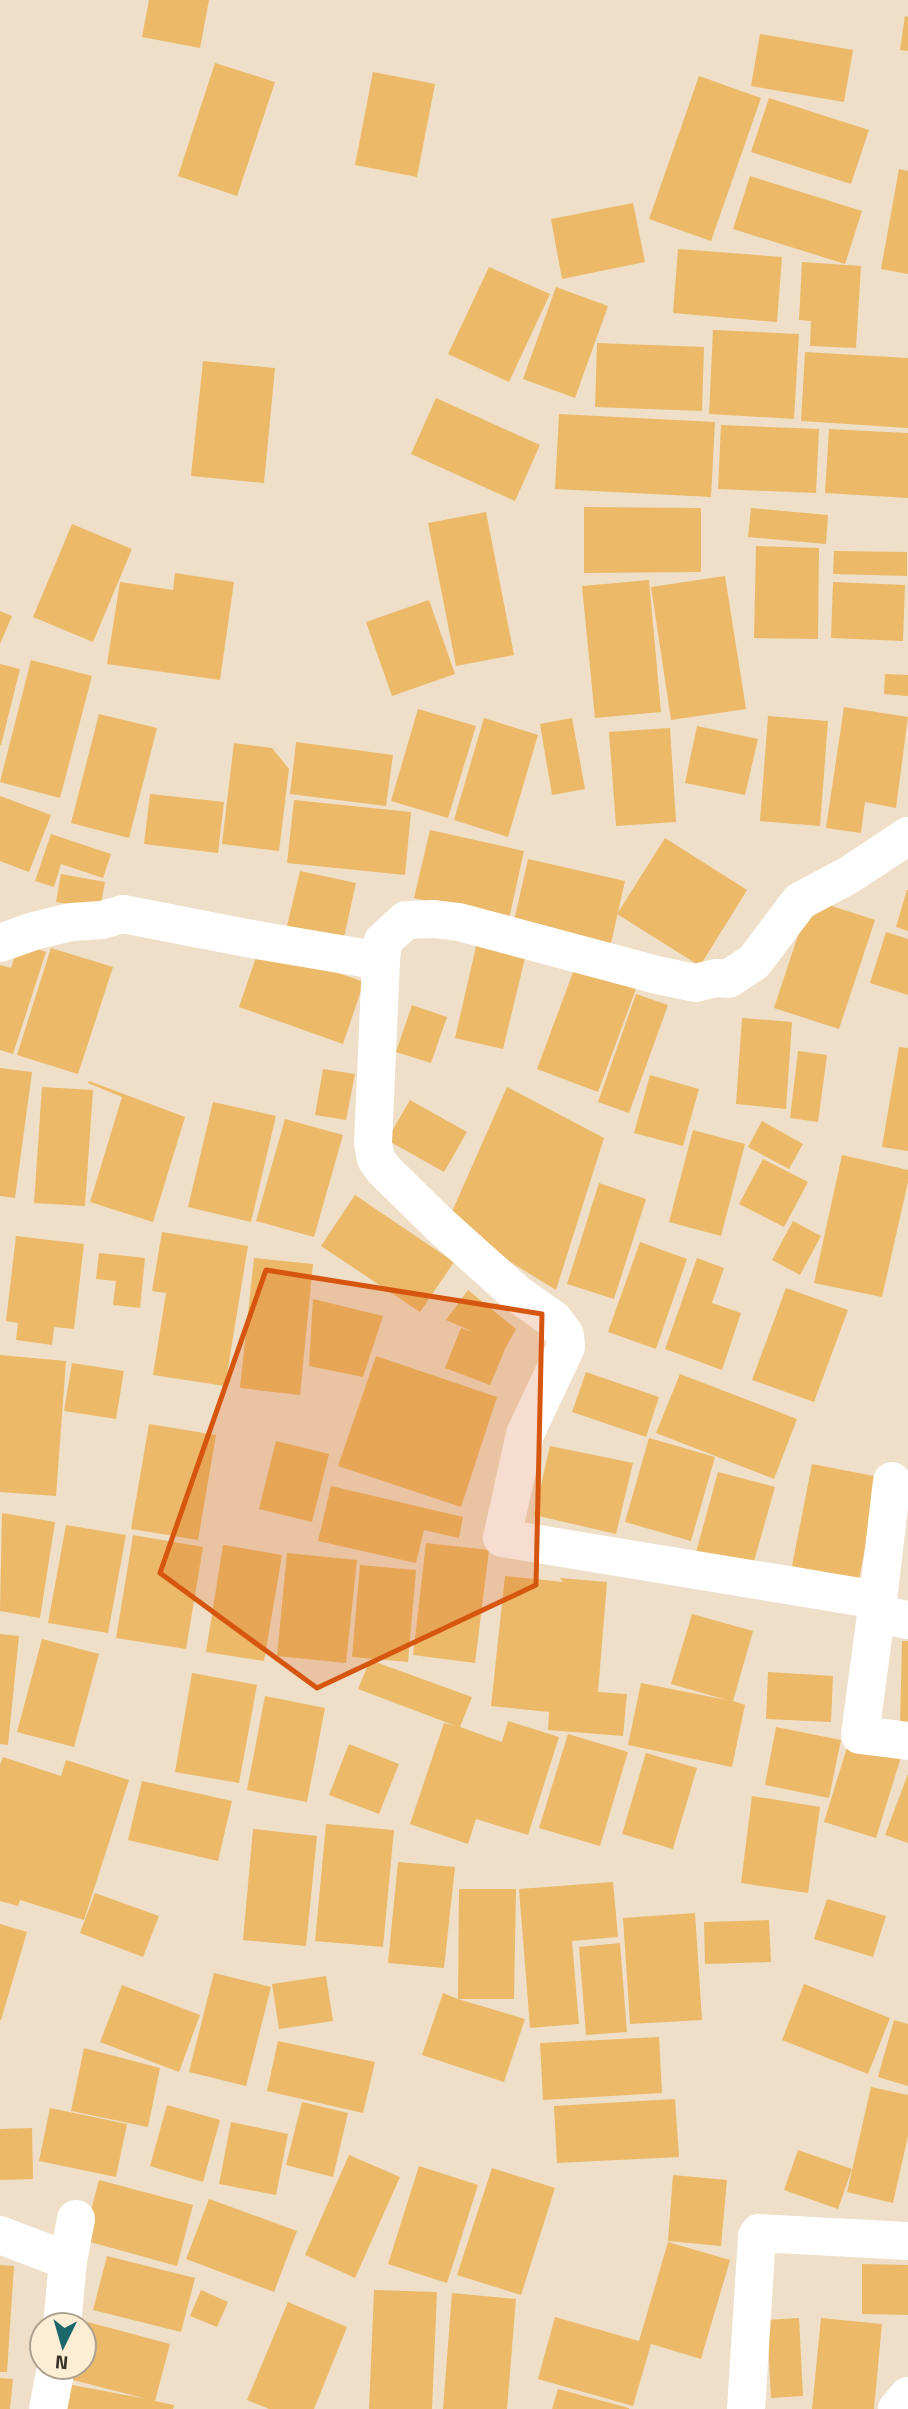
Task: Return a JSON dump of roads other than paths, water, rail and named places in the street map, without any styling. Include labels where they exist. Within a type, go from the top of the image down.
[{"type":"street","points":[[888,1611],[502,1538],[525,1434],[566,1347],[566,1341],[554,1320],[477,1260],[384,1170],[376,1159],[373,1144],[383,940],[406,920],[459,922],[695,983],[716,978],[728,979],[754,962],[800,901],[849,874],[908,836]]},
{"type":"street","points":[[0,943],[71,922],[102,920],[123,914],[381,961]]},
{"type":"street","points":[[892,1481],[888,1611],[860,1735],[908,1741]]},
{"type":"street","points":[[63,2311],[68,2261],[76,2220]]},
{"type":"street","points":[[746,2409],[757,2236],[764,2232],[908,2241]]},
{"type":"street","points":[[2,2237],[68,2261]]},
{"type":"street","points":[[48,2409],[53,2381]]},
{"type":"street","points":[[897,2409],[908,2396]]}]
